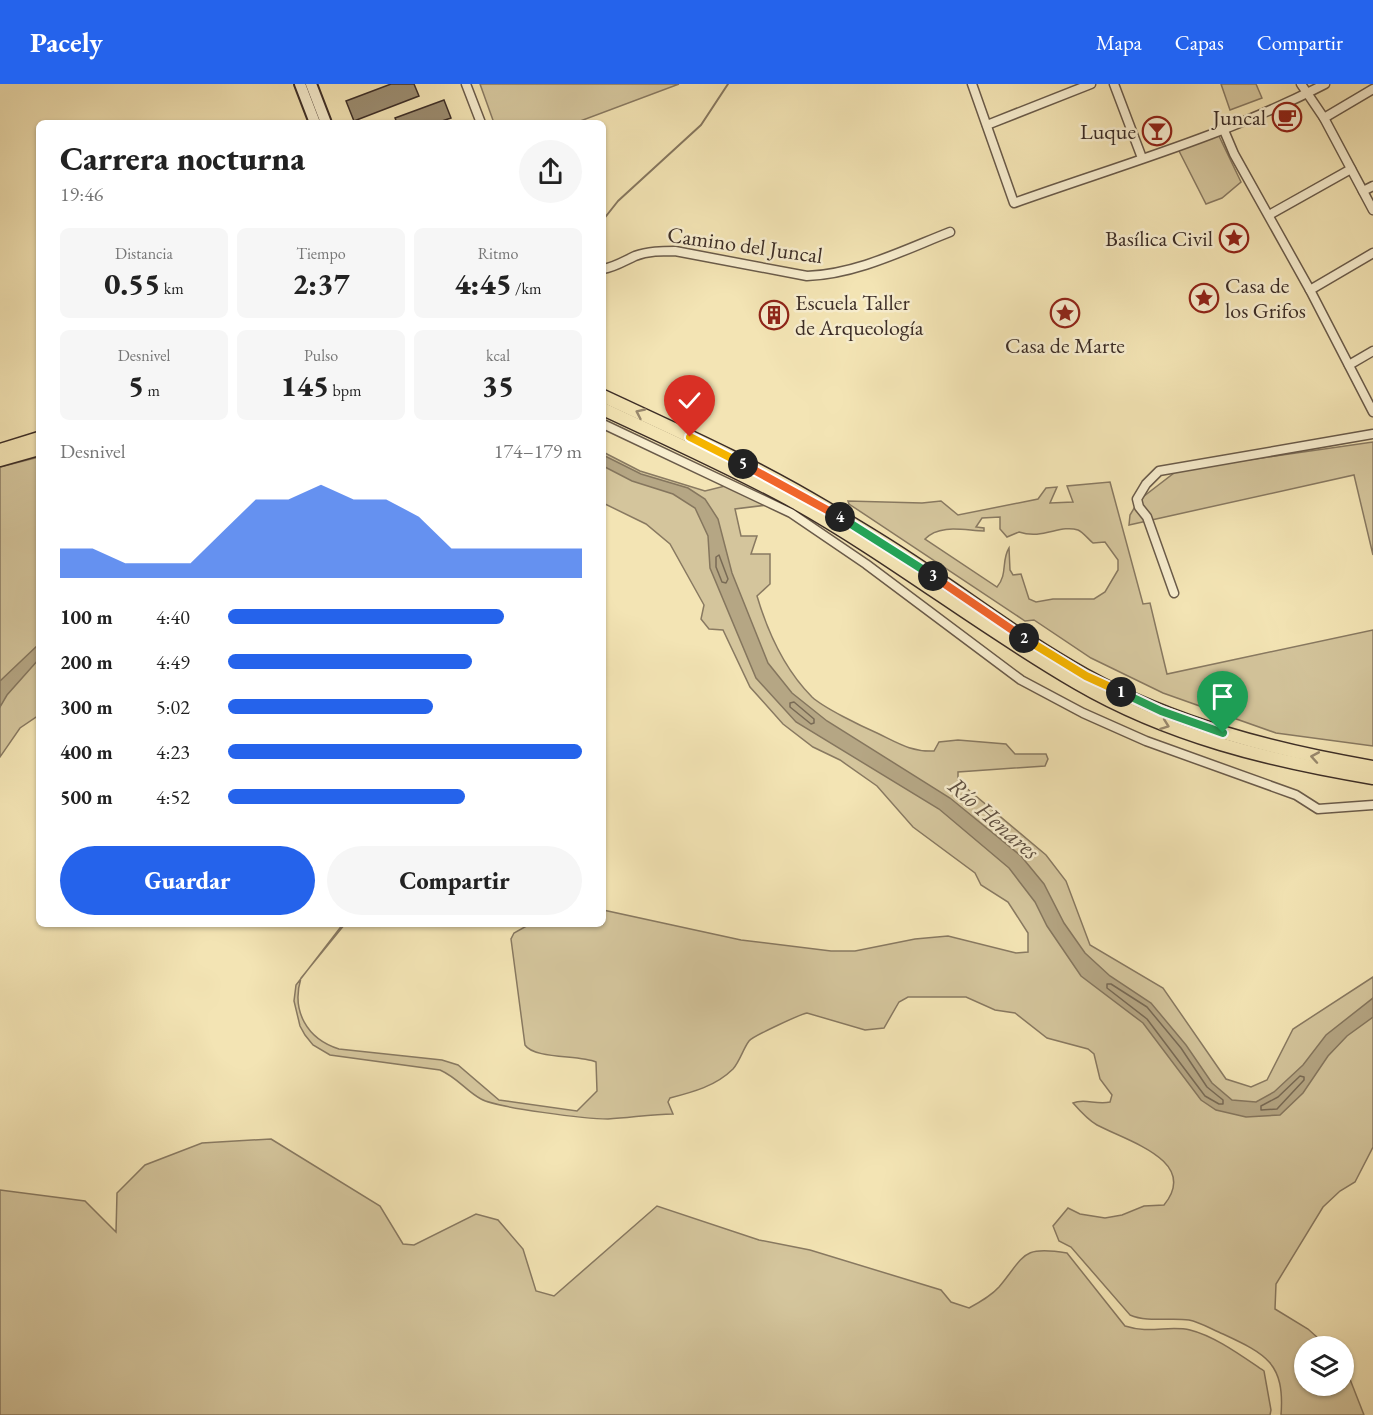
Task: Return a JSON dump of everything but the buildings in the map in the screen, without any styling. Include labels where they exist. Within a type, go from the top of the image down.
[{"type":"main road","points":[[606,397],[690,437],[823,507],[907,558],[1009,629],[1086,676],[1161,711],[1223,733],[1300,754],[1373,767]]},
{"type":"main road","points":[[606,410],[685,447],[795,503],[902,568],[1004,639],[1069,679],[1157,722],[1219,745],[1299,766],[1373,778]]},
{"type":"main road","points":[[0,450],[36,439]]},
{"type":"main road","points":[[0,460],[36,450]]},
{"type":"street","points":[[300,84],[314,120]]},
{"type":"street","points":[[311,84],[325,120]]},
{"type":"street","points":[[466,84],[480,120]]},
{"type":"street","points":[[972,84],[1014,203],[1223,128],[1307,94],[1325,84]]},
{"type":"street","points":[[987,125],[1091,84]]},
{"type":"street","points":[[1114,84],[1142,158]]},
{"type":"street","points":[[1301,84],[1324,118],[1373,210]]},
{"type":"street","points":[[1324,118],[1373,89]]},
{"type":"street","points":[[1223,128],[1234,154],[1310,290],[1373,412]]},
{"type":"street","points":[[1269,215],[1351,169]]},
{"type":"street","points":[[1363,192],[1373,186]]},
{"type":"street","name":"Camino del Juncal","points":[[606,268],[615,267],[637,255],[655,251],[675,251],[807,276],[829,275],[854,269],[950,232]]},
{"type":"street","points":[[1310,290],[1373,253]]},
{"type":"street","points":[[1349,365],[1373,351]]},
{"type":"street","points":[[606,425],[791,513],[866,564],[1021,680],[1083,713],[1146,741],[1296,795],[1318,808],[1373,805]]},
{"type":"street","points":[[1174,592],[1147,517],[1139,507],[1137,499],[1146,484],[1159,471],[1373,434]]},
{"type":"shaded area","points":[[480,84],[679,84],[583,120],[493,120]]},
{"type":"shaded area","points":[[1221,84],[1256,84],[1262,98],[1230,110]]},
{"type":"shaded area","points":[[1218,134],[1241,182],[1222,198],[1206,204],[1178,149]]},
{"type":"shaded area","points":[[1373,442],[1373,555],[1354,475],[1129,525],[1130,515],[1139,500],[1178,470]]},
{"type":"shaded area","points":[[606,454],[640,471],[705,491],[725,486],[767,505],[735,509],[741,536],[757,536],[751,554],[770,554],[770,584],[757,596],[778,650],[793,675],[812,697],[843,716],[911,748],[934,751],[939,742],[958,740],[1006,744],[1015,754],[1046,754],[1048,759],[1045,766],[958,772],[958,781],[1046,855],[1066,881],[1090,945],[1163,988],[1226,1079],[1251,1087],[1267,1080],[1293,1029],[1373,977],[1373,1147],[1355,1182],[1340,1191],[1323,1207],[1276,1284],[1275,1309],[1316,1336],[1294,1336],[1294,1396],[1354,1396],[1354,1390],[1364,1415],[1281,1415],[1280,1383],[1270,1362],[1251,1348],[1202,1324],[1182,1319],[1144,1319],[1130,1315],[1071,1247],[1059,1241],[1053,1226],[1068,1208],[1080,1214],[1105,1218],[1122,1215],[1144,1206],[1164,1205],[1173,1190],[1173,1176],[1167,1165],[1155,1154],[1094,1123],[1073,1103],[1110,1102],[1112,1095],[1100,1079],[1094,1054],[1088,1049],[1047,1038],[1015,1013],[995,1010],[966,997],[908,997],[899,1002],[884,1028],[865,1030],[807,1013],[752,1038],[733,1069],[719,1080],[696,1091],[670,1098],[668,1102],[673,1114],[597,1119],[490,1102],[476,1096],[440,1070],[330,1055],[313,1045],[305,1035],[300,1026],[294,1001],[296,985],[301,979],[298,1002],[304,1022],[318,1038],[339,1049],[442,1060],[458,1065],[499,1100],[577,1111],[597,1091],[596,1062],[538,1053],[525,1045],[511,939],[514,933],[525,927],[606,927],[606,911],[741,940],[831,951],[855,951],[915,939],[948,936],[1016,953],[1028,952],[1028,933],[1008,902],[981,885],[975,873],[913,827],[877,786],[840,760],[813,747],[783,724],[750,687],[723,630],[709,629],[701,619],[704,605],[670,544],[646,524],[606,504]]},
{"type":"shaded area","points":[[36,458],[36,717],[20,728],[0,757],[0,467]]},
{"type":"shaded area","points":[[1110,482],[1143,604],[1150,603],[1167,674],[1373,630],[1373,746],[1276,733],[1163,693],[1091,658],[1034,620],[1025,621],[849,504],[848,501],[922,503],[941,501],[958,515],[1038,499],[1046,488],[1057,487],[1050,503],[1073,502],[1067,486]],"holes":[[[1000,517],[1000,529],[1007,537],[1019,532],[1036,534],[1065,529],[1078,530],[1093,543],[1105,542],[1118,560],[1118,570],[1105,592],[1094,599],[1053,599],[1036,602],[1029,599],[1021,574],[1013,575],[1010,570],[1009,548],[1002,577],[997,587],[925,539],[931,534],[946,529],[984,531],[984,528],[976,527],[982,518]]]},
{"type":"shaded area","points":[[341,927],[343,927],[308,969]]},
{"type":"shaded area","points":[[271,1139],[380,1206],[403,1244],[414,1245],[476,1214],[498,1220],[523,1249],[536,1291],[554,1296],[657,1206],[759,1240],[810,1250],[941,1290],[951,1302],[969,1308],[996,1290],[1026,1255],[1041,1251],[1067,1253],[1125,1326],[1142,1329],[1190,1330],[1229,1348],[1264,1371],[1270,1415],[0,1415],[0,1190],[85,1201],[116,1232],[117,1193],[145,1165],[202,1143]]},
{"type":"water","points":[[606,456],[641,474],[688,488],[705,499],[718,519],[732,573],[768,663],[792,693],[827,721],[950,798],[1021,856],[1044,884],[1064,923],[1085,953],[1110,976],[1151,1003],[1186,1045],[1212,1083],[1232,1100],[1256,1102],[1274,1092],[1303,1065],[1326,1035],[1373,998],[1373,1017],[1347,1036],[1328,1056],[1303,1093],[1280,1115],[1246,1117],[1216,1110],[1201,1100],[1143,1023],[1081,976],[1047,926],[1035,902],[1009,868],[939,809],[796,722],[756,678],[710,568],[708,536],[695,508],[673,494],[632,481],[606,468]]},
{"type":"water","points":[[36,647],[36,662],[7,695],[0,707],[0,681]]},
{"type":"waterway","points":[[606,216],[618,201],[701,125],[728,84]]},
{"type":"place","name":"Juncal","points":[[1287,117]]},
{"type":"place","name":"Luque","points":[[1157,131]]},
{"type":"place","name":"Basílica Civil","points":[[1234,238]]},
{"type":"place","name":"Casa de los Grifos","points":[[1204,298]]},
{"type":"place","name":"Casa de Marte","points":[[1065,313]]},
{"type":"place","name":"Escuela Taller de Arqueología","points":[[774,315]]},
{"type":"route","points":[[690,437],[800,493],[907,558],[1009,629],[1086,676],[1161,711],[1223,733]]},
{"type":"water label","name":"Río Henares","points":[[994,818]]}]
